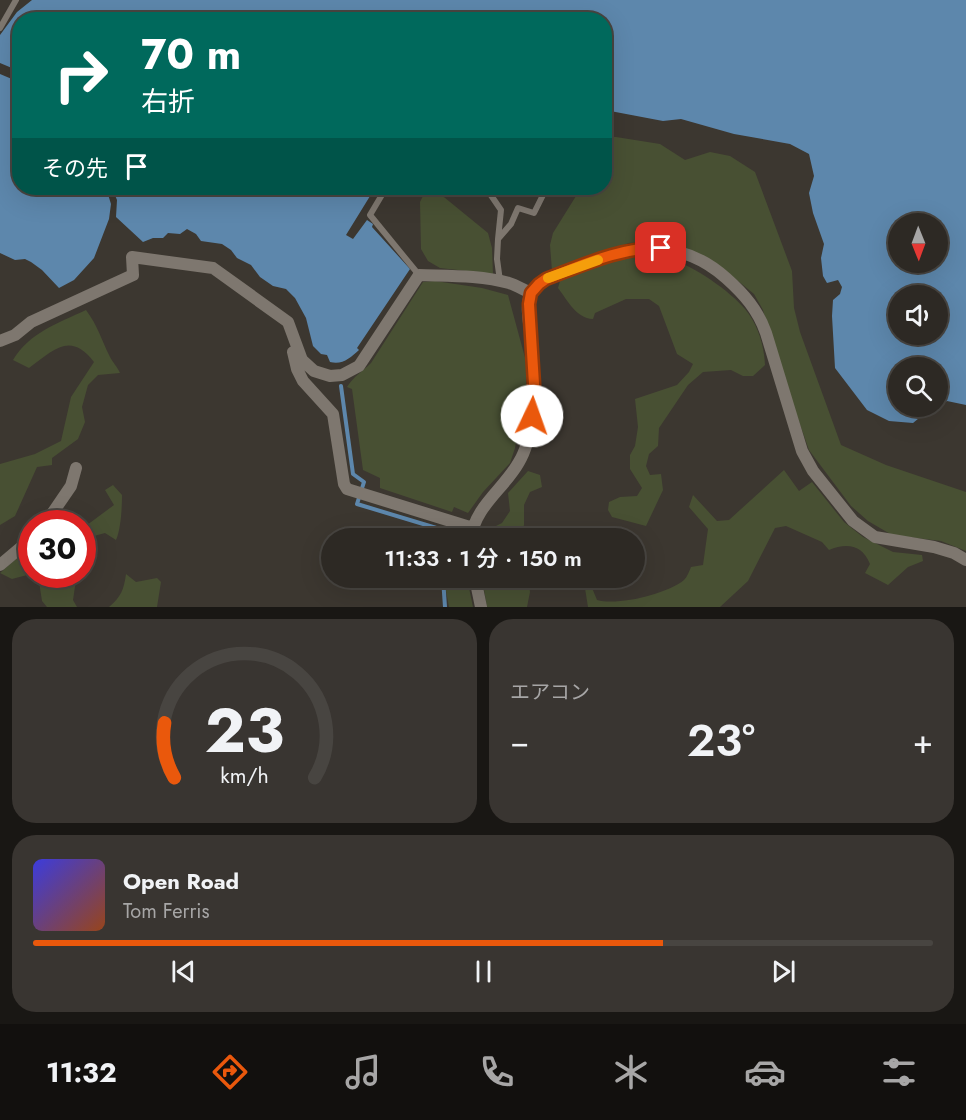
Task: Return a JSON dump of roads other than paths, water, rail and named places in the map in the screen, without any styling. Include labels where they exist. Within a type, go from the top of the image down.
[{"type":"street","points":[[473,528],[476,519],[521,460],[528,440],[534,384],[529,319],[531,293],[546,279],[633,249],[648,248],[669,250],[699,259],[719,272],[753,305],[762,320],[802,451],[813,471],[853,521],[875,537],[934,547],[954,553],[966,560]]},
{"type":"street","points":[[0,341],[15,335],[31,322],[133,275],[132,257],[213,268],[288,322],[302,360],[314,371],[330,376],[347,373],[359,366],[419,275],[460,276],[500,281],[531,293]]},
{"type":"street","points":[[294,342],[293,357],[303,381],[333,414],[344,484],[352,491],[458,528]]},
{"type":"street","points":[[55,510],[71,486],[76,468]]},
{"type":"street","points":[[0,565],[18,550]]},
{"type":"street","points":[[478,588],[481,607]]},
{"type":"lane","points":[[0,28],[16,0]]},
{"type":"lane","points":[[382,195],[370,215],[419,275]]},
{"type":"lane","points":[[491,195],[501,210],[497,259],[500,281]]},
{"type":"lane","points":[[498,239],[511,224],[519,208],[534,213],[543,195]]},
{"type":"water","points":[[32,0],[966,0],[966,405],[948,401],[948,357],[888,357],[888,417],[920,417],[913,423],[889,421],[867,410],[835,368],[833,300],[840,294],[842,287],[838,280],[827,283],[823,276],[821,258],[824,244],[813,213],[809,193],[814,176],[809,154],[790,144],[734,134],[681,119],[663,121],[612,111],[612,12],[17,12]]},
{"type":"water","points":[[12,19],[12,68],[0,63],[0,35]]},
{"type":"water","points":[[0,74],[12,79],[12,195],[108,195],[111,204],[109,219],[94,258],[74,280],[59,288],[31,262],[25,259],[15,260],[0,253]]},
{"type":"water","points":[[115,195],[371,195],[346,235],[353,239],[367,220],[373,224],[372,227],[410,269],[357,348],[359,350],[343,362],[330,362],[327,355],[321,354],[313,346],[306,318],[295,298],[286,289],[273,286],[260,277],[251,265],[237,258],[222,244],[201,241],[196,234],[187,229],[180,234],[168,233],[163,238],[153,238],[143,242],[116,217],[117,200]]},
{"type":"waterway","points":[[341,386],[353,474],[364,482],[357,504],[436,528]]},
{"type":"waterway","points":[[444,588],[445,607]]}]
